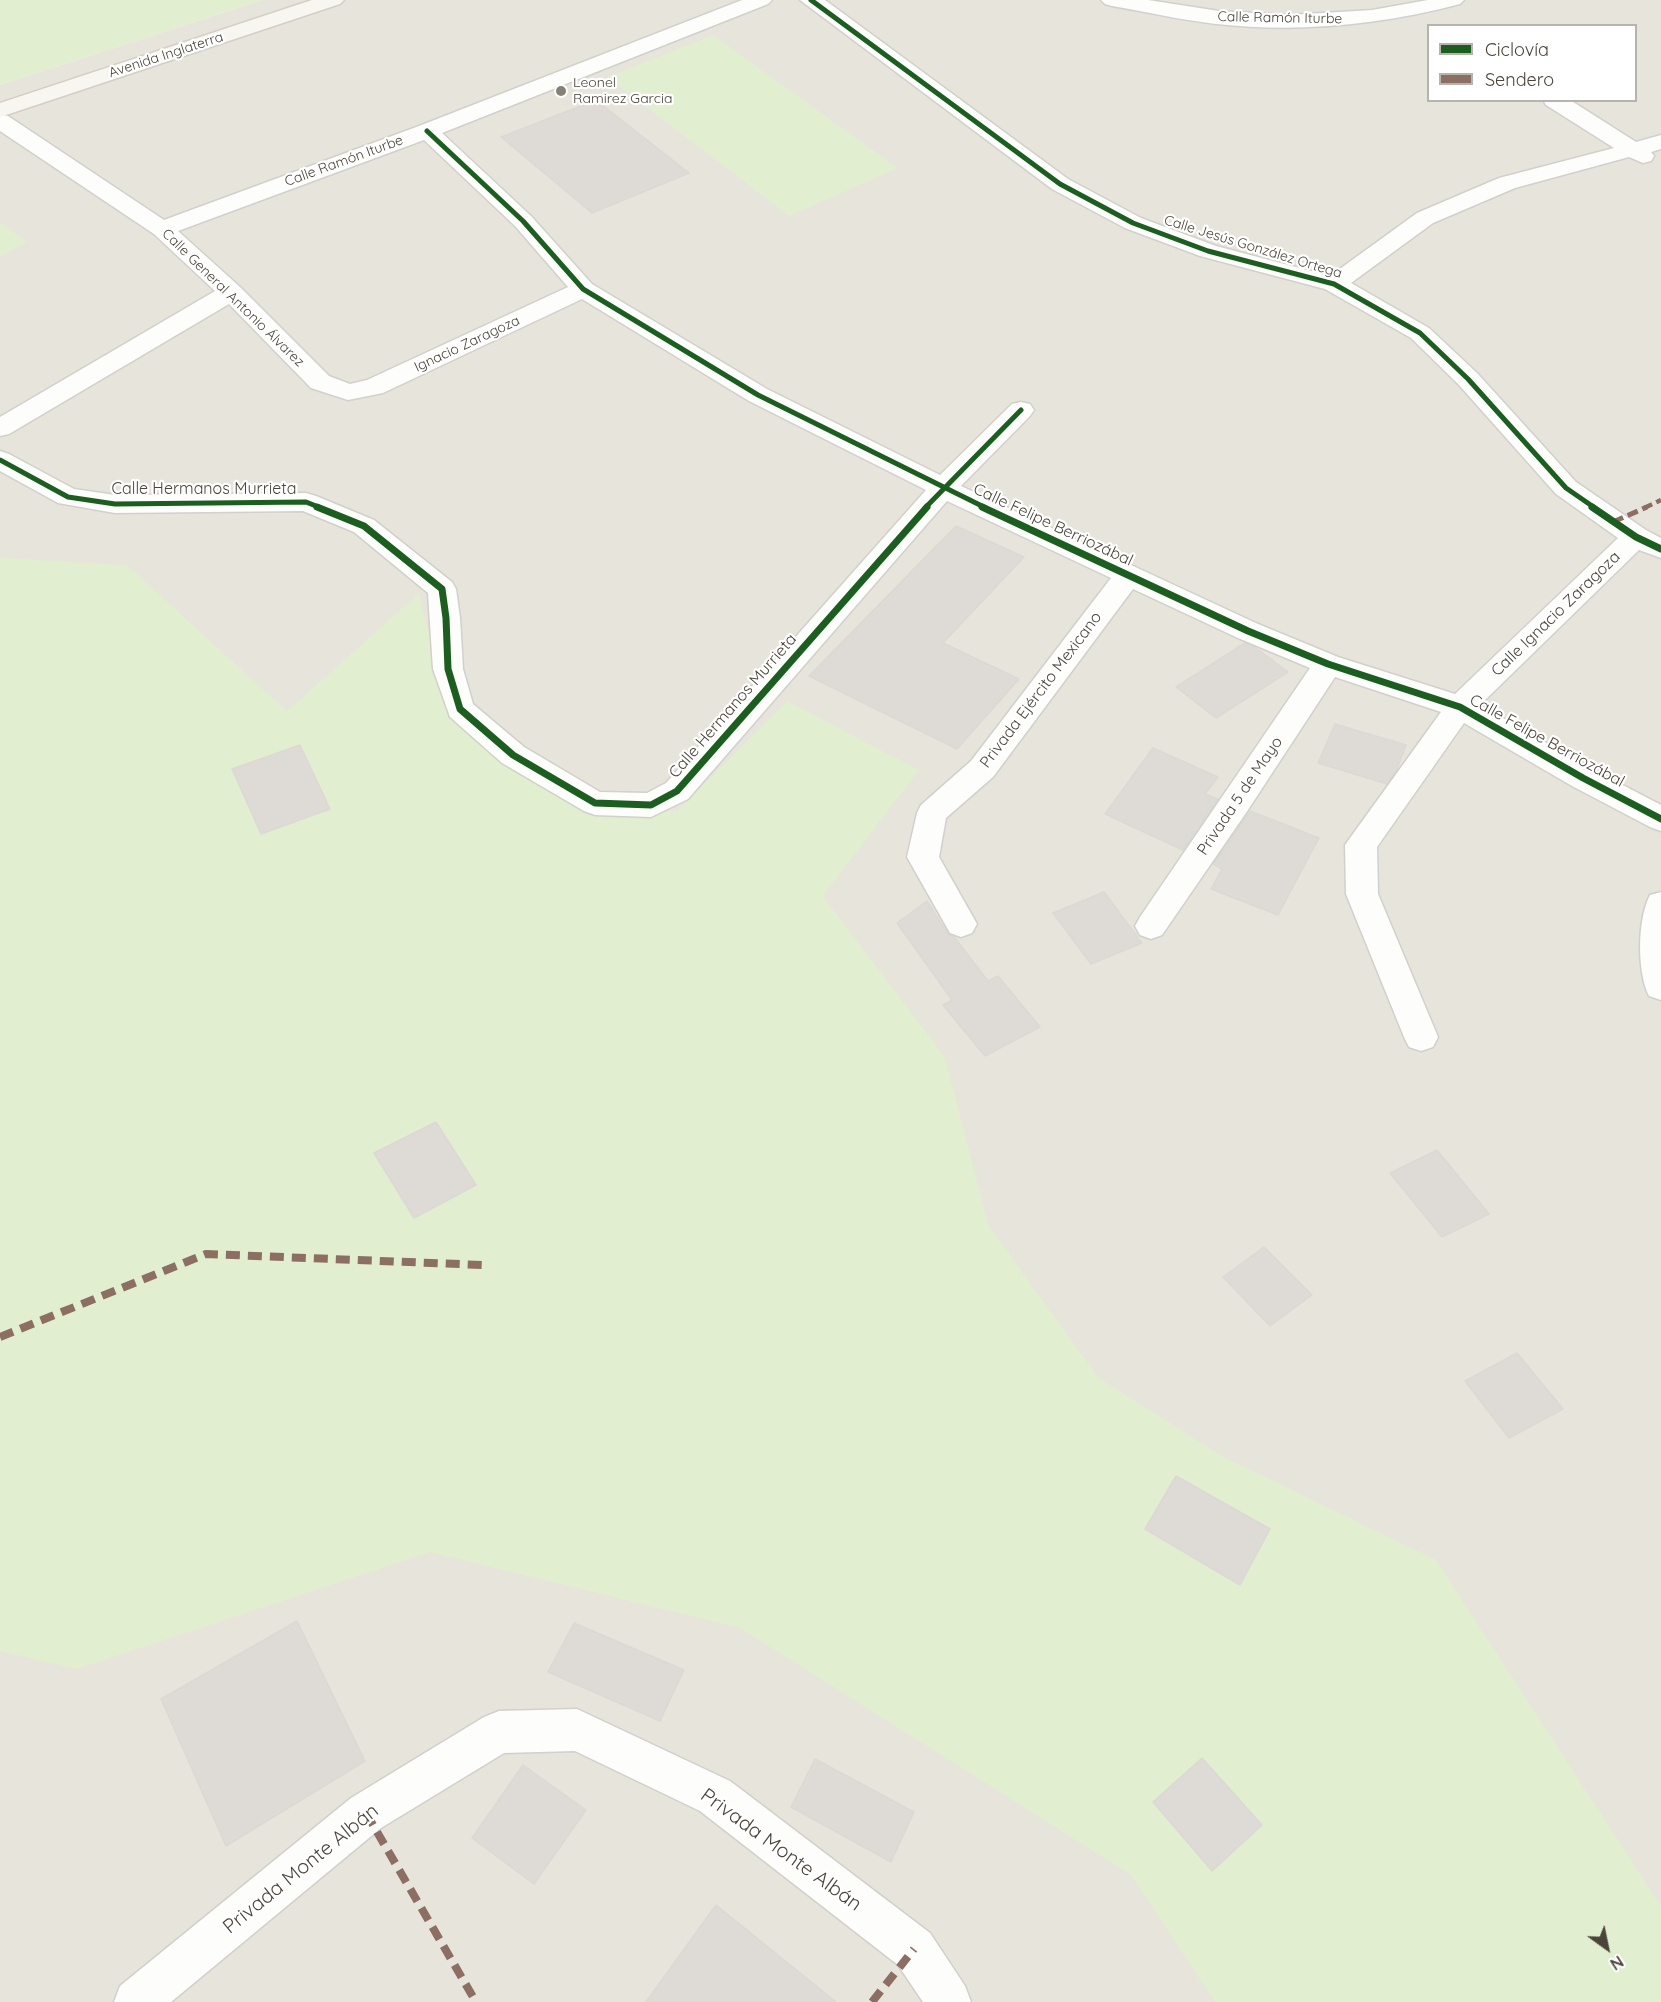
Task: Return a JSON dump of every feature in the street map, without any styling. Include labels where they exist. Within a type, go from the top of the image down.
[{"type":"main road","name":"Avenida Inglaterra","points":[[0,110],[333,0]]},
{"type":"street","name":"Calle Ramón Iturbe","points":[[162,229],[427,131],[761,0]]},
{"type":"street","name":"Calle Jesús González Ortega","points":[[811,0],[1070,189],[1132,223],[1208,250],[1334,284],[1420,333],[1468,379],[1566,488],[1648,543]]},
{"type":"street","name":"Calle Ramón Iturbe","points":[[1112,0],[1233,19],[1332,21],[1414,11],[1452,0]]},
{"type":"street","points":[[1414,11],[1433,24]]},
{"type":"street","points":[[1557,102],[1631,150],[1661,165]]},
{"type":"street","name":"Calle General Antonio Álvarez","points":[[0,122],[162,229],[231,292],[320,382],[348,392]]},
{"type":"street","name":"Calle Felipe Berriozábal","points":[[427,131],[523,221],[583,290],[758,395],[943,488],[1128,576],[1328,664],[1460,707],[1583,778],[1661,819]]},
{"type":"street","points":[[1334,284],[1425,218],[1507,183],[1661,142]]},
{"type":"street","name":"Ignacio Zaragoza","points":[[348,392],[374,387],[583,290]]},
{"type":"street","points":[[0,428],[231,292]]},
{"type":"street","name":"Calle Hermanos Murrieta","points":[[0,460],[68,498],[115,504],[306,502],[364,526],[442,589],[446,618],[448,669],[460,709],[513,755],[595,803],[651,806],[676,791],[943,488],[1021,410]]},
{"type":"street","name":"Calle Ignacio Zaragoza","points":[[1421,1038],[1362,894],[1361,845],[1460,707],[1648,543]]},
{"type":"street","name":"Privada Ejército Mexicano","points":[[961,924],[923,857],[932,813],[982,769],[1128,576]]},
{"type":"street","name":"Privada 5 de Mayo","points":[[1151,926],[1235,805],[1328,664]]},
{"type":"street","points":[[1661,904],[1655,963],[1661,987]]},
{"type":"street","name":"Privada Monte Albán","points":[[136,2002],[377,1807],[499,1732],[577,1730],[715,1796],[914,1949],[949,2002]]},
{"type":"shaded area","points":[[262,0],[1661,0],[1661,2002],[0,2002],[0,85]]},
{"type":"green space","points":[[0,0],[262,0],[0,85]]},
{"type":"green space","points":[[713,35],[898,168],[789,216],[607,77]]},
{"type":"green space","points":[[0,222],[27,242],[0,257]]},
{"type":"green space","points":[[0,558],[127,565],[287,711],[419,593],[441,687],[602,810],[677,811],[787,701],[919,770],[823,896],[945,1057],[988,1225],[1099,1378],[1222,1456],[1436,1560],[1661,1906],[1661,2002],[1215,2002],[1131,1875],[740,1628],[430,1552],[77,1669],[0,1651]]},
{"type":"building","points":[[596,100],[689,173],[592,213],[501,137]]},
{"type":"building","points":[[956,526],[1024,557],[943,643],[1019,679],[957,749],[809,676]]},
{"type":"building","points":[[1245,643],[1256,648],[1288,672],[1216,718],[1176,687]]},
{"type":"building","points":[[1335,724],[1406,745],[1397,769],[1387,784],[1318,763]]},
{"type":"building","points":[[300,745],[330,809],[261,834],[232,769]]},
{"type":"building","points":[[1153,748],[1218,777],[1205,794],[1218,799],[1183,850],[1105,814]]},
{"type":"building","points":[[1250,811],[1319,838],[1278,915],[1211,889],[1222,869],[1213,864]]},
{"type":"building","points":[[1104,892],[1142,943],[1091,964],[1053,913]]},
{"type":"building","points":[[927,901],[948,934],[954,937],[988,981],[998,976],[1040,1027],[985,1056],[943,1005],[952,1000],[897,923]]},
{"type":"building","points":[[436,1122],[476,1185],[414,1218],[374,1153]]},
{"type":"building","points":[[1437,1150],[1489,1214],[1442,1237],[1390,1173]]},
{"type":"building","points":[[1264,1247],[1312,1295],[1270,1326],[1223,1277]]},
{"type":"building","points":[[1517,1353],[1563,1409],[1509,1438],[1465,1381]]},
{"type":"building","points":[[1176,1476],[1270,1529],[1240,1585],[1145,1529]]},
{"type":"building","points":[[297,1621],[365,1761],[226,1846],[161,1699]]},
{"type":"building","points":[[574,1623],[684,1670],[660,1721],[548,1672]]},
{"type":"building","points":[[1202,1758],[1262,1825],[1212,1871],[1153,1802]]},
{"type":"building","points":[[815,1759],[914,1812],[891,1862],[791,1807]]},
{"type":"building","points":[[523,1765],[586,1810],[534,1884],[472,1838]]},
{"type":"building","points":[[716,1905],[836,2002],[646,2002]]},
{"type":"marked path","points":[[1613,522],[1661,500]]},
{"type":"marked path","points":[[0,1337],[206,1254],[483,1265]]},
{"type":"marked path","points":[[366,1813],[476,2002]]},
{"type":"marked path","points":[[872,2002],[914,1949]]},
{"type":"cycle path","points":[[811,0],[1060,184],[1133,223],[1208,251],[1334,284],[1420,333],[1468,379],[1566,488],[1636,537],[1661,549]]},
{"type":"cycle path","points":[[427,131],[523,221],[583,289],[758,395],[943,488],[1248,631],[1328,664],[1460,707],[1583,778],[1661,819]]},
{"type":"cycle path","points":[[0,460],[68,497],[115,504],[306,502],[364,526],[442,589],[446,618],[448,669],[460,709],[513,755],[595,803],[651,805],[677,791],[943,488],[1021,410]]},
{"type":"place","name":"Leonel Ramirez Garcia","points":[[561,91]]}]
